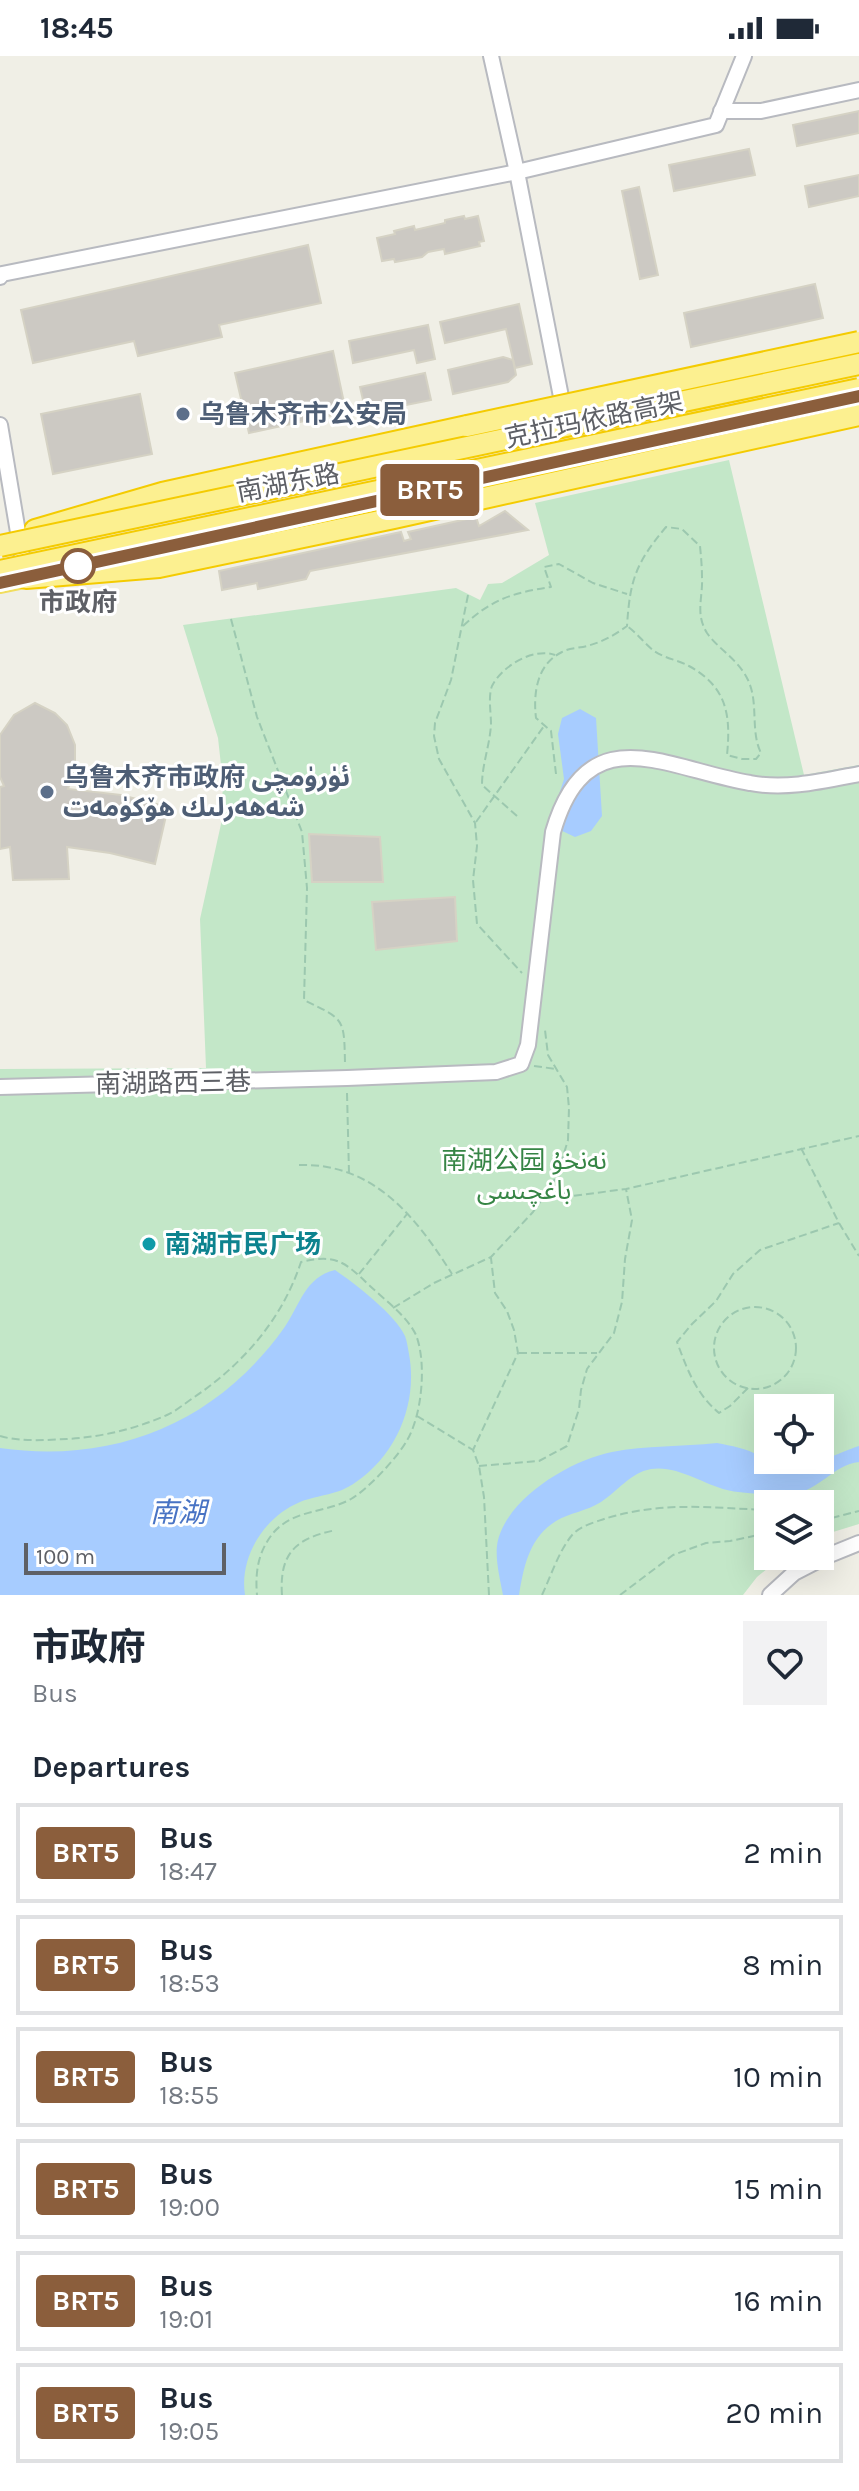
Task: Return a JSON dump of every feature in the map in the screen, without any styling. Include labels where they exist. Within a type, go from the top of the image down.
[{"type":"highway","points":[[10,537],[162,493],[859,342]]},
{"type":"highway","name":"克拉玛依路高架","points":[[0,546],[859,366]]},
{"type":"highway","name":"克拉玛依路高架","points":[[0,571],[859,389]]},
{"type":"highway","points":[[26,578],[159,567],[859,415]]},
{"type":"main road","name":"南湖东路","points":[[10,537],[568,431],[859,366]]},
{"type":"main road","name":"南湖东路","points":[[0,583],[859,396]]},
{"type":"street","points":[[491,56],[568,431]]},
{"type":"street","points":[[1,272],[517,172],[716,125],[744,56]]},
{"type":"street","points":[[721,111],[761,111],[859,90]]},
{"type":"street","points":[[0,425],[10,537],[26,578]]},
{"type":"street","points":[[521,1064],[528,1045],[553,832],[560,806],[578,779],[615,757],[635,756],[752,784],[803,785],[859,774]]},
{"type":"street","name":"南湖路西三巷","points":[[0,1087],[496,1072],[521,1064]]},
{"type":"street","points":[[770,1595],[794,1573],[859,1543]]},
{"type":"path","points":[[556,774],[551,731],[536,718],[533,698],[544,665],[563,651],[590,646],[613,637],[627,626],[629,595],[645,552],[666,527],[682,529],[700,546],[703,580],[699,609],[707,632],[732,657],[748,679],[755,702],[757,745],[761,753],[756,759],[727,755],[730,733],[722,696],[713,683],[688,666],[656,652],[627,626]]},
{"type":"path","points":[[462,627],[483,607],[522,591],[551,587],[544,567],[559,564],[593,583],[629,595]]},
{"type":"path","points":[[468,595],[451,680],[435,723],[434,736],[439,759],[475,823],[477,846],[473,880],[477,924],[535,990]]},
{"type":"path","points":[[231,619],[257,717],[302,832],[307,888],[304,1000],[334,1014],[344,1027],[349,1173]]},
{"type":"path","points":[[517,816],[482,785],[488,753],[491,688],[513,665],[533,654],[548,652],[556,656]]},
{"type":"path","points":[[475,823],[545,725]]},
{"type":"path","points":[[393,1308],[434,1283],[491,1257],[533,1212],[551,1187],[568,1140],[567,1087],[548,1055],[544,1021]]},
{"type":"path","points":[[521,1064],[557,1069]]},
{"type":"path","points":[[551,1187],[572,1196],[626,1189],[859,1136]]},
{"type":"path","points":[[801,1148],[859,1256]]},
{"type":"path","points":[[299,1165],[315,1164],[374,1184],[420,1225],[453,1275]]},
{"type":"path","points":[[479,1466],[539,1461],[567,1446],[587,1369],[614,1333],[622,1302],[632,1220],[626,1189]]},
{"type":"path","points":[[358,1275],[408,1213]]},
{"type":"path","points":[[748,1388],[719,1413],[706,1402],[689,1374],[677,1342],[716,1301],[733,1274],[760,1250],[839,1223]]},
{"type":"path","points":[[0,1436],[54,1440],[91,1437],[124,1431],[170,1414],[245,1357],[285,1300],[301,1262],[323,1257],[336,1260],[358,1275],[406,1321],[416,1335],[421,1363],[421,1392],[416,1416],[407,1442],[354,1497],[339,1505],[290,1519],[274,1532],[261,1553],[255,1575],[257,1595]]},
{"type":"path","points":[[473,1450],[518,1353],[507,1311],[495,1293],[491,1257]]},
{"type":"path","points":[[756,1307],[772,1311],[785,1320],[794,1333],[796,1349],[793,1365],[784,1378],[770,1386],[748,1388],[725,1377],[717,1363],[714,1347],[717,1332],[727,1318],[740,1310],[756,1307]]},
{"type":"path","points":[[518,1353],[597,1353]]},
{"type":"path","points":[[416,1416],[473,1450],[484,1497],[489,1595]]},
{"type":"path","points":[[542,1595],[555,1565],[575,1532],[598,1521],[624,1513],[677,1505],[754,1509]]},
{"type":"path","points":[[834,1517],[859,1511]]},
{"type":"path","points":[[282,1595],[283,1565],[288,1554],[310,1537],[336,1530]]},
{"type":"path","points":[[620,1595],[673,1555],[706,1543],[754,1536]]},
{"type":"green space","name":"南湖公园 نەنخۇ باغچىسى","points":[[729,460],[804,775],[859,765],[859,1524],[834,1532],[834,1490],[754,1490],[754,1570],[766,1570],[743,1595],[0,1595],[0,1069],[206,1068],[200,919],[221,824],[223,783],[218,738],[183,625],[456,588],[480,600],[488,584],[502,583],[549,555],[535,503]]},
{"type":"water","points":[[580,709],[596,718],[602,816],[591,831],[575,837],[558,829],[554,810],[564,779],[558,734],[562,718]]},
{"type":"water","name":"南湖","points":[[335,1270],[384,1309],[405,1336],[411,1372],[407,1409],[383,1457],[356,1482],[342,1490],[300,1502],[265,1528],[250,1553],[244,1581],[245,1595],[0,1595],[0,1448],[42,1451],[83,1449],[122,1442],[160,1430],[195,1412],[227,1389],[257,1361],[284,1328],[310,1285]]},
{"type":"water","points":[[717,1443],[754,1454],[754,1474],[832,1474],[806,1490],[754,1490],[754,1493],[718,1487],[670,1470],[644,1471],[630,1478],[601,1502],[561,1518],[547,1528],[529,1554],[519,1595],[503,1595],[497,1546],[504,1524],[515,1509],[544,1483],[578,1463],[612,1452]]},
{"type":"water","points":[[859,1446],[859,1462],[834,1473],[834,1455]]},
{"type":"building","points":[[859,111],[859,133],[797,146],[793,125]]},
{"type":"building","points":[[749,149],[755,175],[674,191],[669,165]]},
{"type":"building","points":[[859,175],[859,196],[809,207],[805,186]]},
{"type":"building","points":[[639,187],[658,275],[640,279],[622,191]]},
{"type":"building","points":[[464,216],[465,219],[478,216],[484,241],[479,242],[480,246],[445,254],[444,249],[428,252],[422,257],[395,262],[394,259],[382,261],[377,238],[395,234],[394,231],[414,226],[415,230]]},
{"type":"building","points":[[308,245],[321,303],[219,325],[222,337],[138,356],[134,341],[33,363],[21,310]]},
{"type":"building","points":[[815,284],[823,318],[691,347],[684,313]]},
{"type":"building","points":[[519,304],[532,364],[515,368],[506,329],[445,343],[440,322]]},
{"type":"building","points":[[428,325],[435,359],[417,363],[414,350],[353,363],[349,341]]},
{"type":"building","points":[[333,351],[346,412],[249,433],[235,373]]},
{"type":"building","points":[[503,357],[513,360],[516,375],[508,382],[453,394],[448,370]]},
{"type":"building","points":[[425,373],[431,400],[366,413],[360,387]]},
{"type":"building","points":[[140,394],[152,454],[53,474],[41,414]]},
{"type":"building","points":[[505,511],[528,530],[310,571],[306,579],[258,589],[257,583],[222,590],[219,571],[401,532],[404,541],[411,539],[408,532],[476,517],[479,526]]},
{"type":"building","name":"乌鲁木齐市政府 ئۈرۈمچى شەھەرلىك ھۆكۈمەت","points":[[35,703],[55,713],[67,725],[75,745],[75,767],[68,789],[121,795],[168,807],[155,864],[67,847],[69,879],[13,880],[10,847],[0,849],[0,787],[4,786],[0,777],[0,735],[14,715]]},
{"type":"building","points":[[309,834],[380,837],[383,882],[312,882]]},
{"type":"building","points":[[455,897],[457,941],[376,950],[372,902]]},
{"type":"bus line","name":"BRT5","points":[[0,583],[859,396]]},
{"type":"place","name":"乌鲁木齐市公安局","points":[[183,414]]},
{"type":"place","name":"市政府","points":[[78,566]]},
{"type":"place","name":"乌鲁木齐市政府 ئۈرۈمچى شەھەرلىك ھۆكۈمەت","points":[[47,792]]},
{"type":"place","name":"南湖市民广场","points":[[149,1244]]}]
